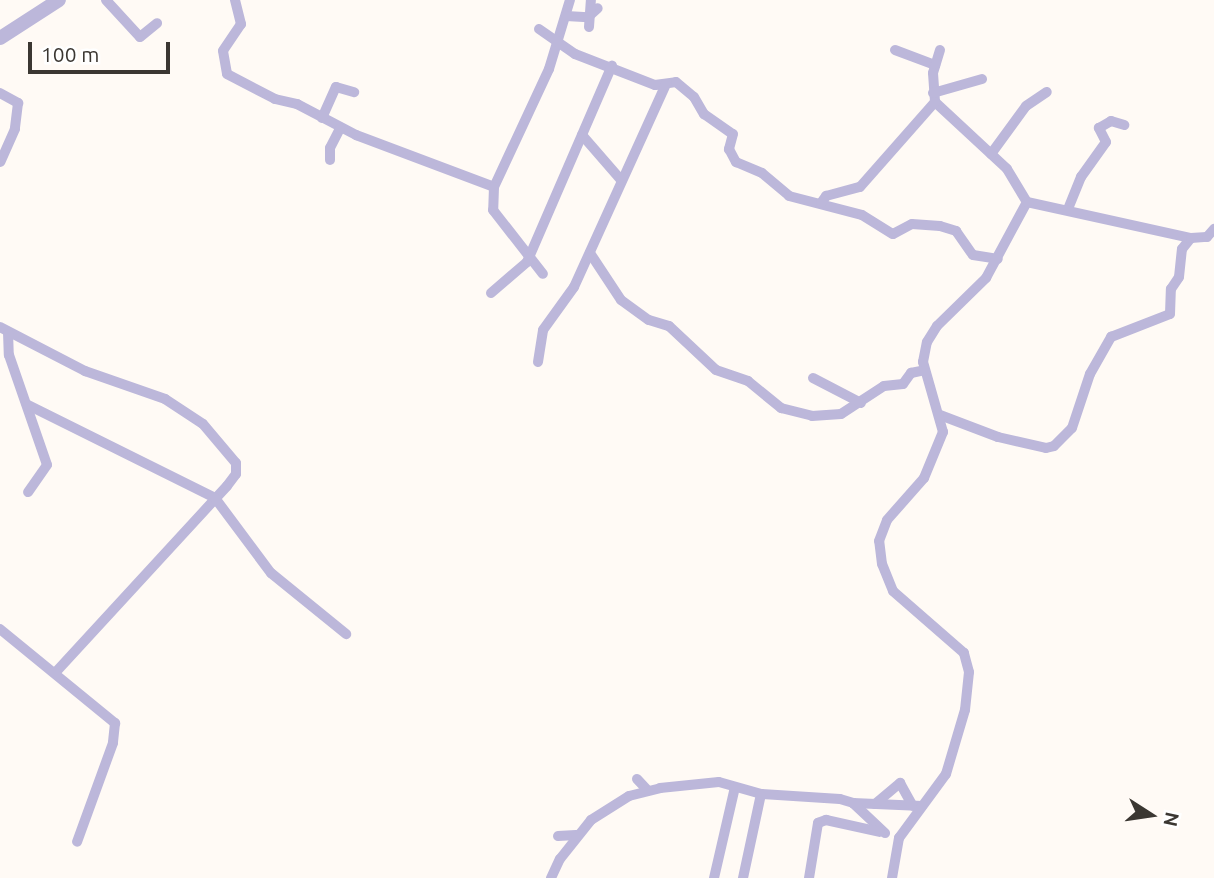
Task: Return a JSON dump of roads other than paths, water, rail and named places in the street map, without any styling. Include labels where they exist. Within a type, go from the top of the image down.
[{"type":"street","points":[[0,38],[59,0]]},
{"type":"street","points":[[106,0],[140,37],[157,23]]},
{"type":"street","points":[[236,0],[241,24],[223,51],[224,71],[340,128],[474,183],[494,187]]},
{"type":"street","points":[[543,274],[530,253],[494,210],[494,187],[559,41],[570,0]]},
{"type":"street","points":[[566,16],[594,7]]},
{"type":"street","points":[[589,27],[594,7]]},
{"type":"street","points":[[539,29],[575,54],[612,66],[655,85],[676,82],[694,97],[704,114],[733,134],[729,149],[736,162],[762,173],[789,196],[862,215],[893,234],[912,224],[940,226],[956,231],[973,254],[998,259]]},
{"type":"street","points":[[895,50],[935,65]]},
{"type":"street","points":[[940,50],[935,65],[934,97],[1007,169],[1027,202],[1068,209],[1094,220],[1191,238],[1207,237],[1214,229]]},
{"type":"street","points":[[491,293],[518,272],[530,253],[612,66]]},
{"type":"street","points":[[821,203],[826,196],[860,187],[934,97],[982,79]]},
{"type":"street","points":[[538,362],[543,330],[574,287],[666,83]]},
{"type":"street","points":[[322,118],[336,87],[354,92]]},
{"type":"street","points":[[990,154],[1026,106],[1047,92]]},
{"type":"street","points":[[0,93],[18,103],[15,129],[0,162]]},
{"type":"street","points":[[1068,209],[1082,177],[1106,142],[1099,128],[1111,121],[1124,125]]},
{"type":"street","points":[[330,160],[330,148],[340,128]]},
{"type":"street","points":[[582,135],[621,180]]},
{"type":"street","points":[[892,878],[899,838],[918,806],[946,774],[965,710],[969,672],[964,653],[893,591],[879,541],[887,520],[936,457],[943,432],[925,370],[927,342],[937,326],[986,278],[1027,202]]},
{"type":"street","points":[[940,415],[999,437],[1046,448],[1054,446],[1072,428],[1090,374],[1111,337],[1170,314],[1178,265],[1191,238]]},
{"type":"street","points":[[590,253],[621,300],[649,320],[669,326],[716,370],[748,381],[781,408],[829,416],[861,403],[884,386],[902,384],[911,373],[925,370]]},
{"type":"street","points":[[4,330],[9,355],[47,465],[28,492]]},
{"type":"street","points":[[4,330],[85,371],[164,399],[203,424],[236,463],[236,474],[55,673]]},
{"type":"street","points":[[813,378],[861,403]]},
{"type":"street","points":[[28,405],[215,498],[271,573],[346,634]]},
{"type":"street","points":[[0,629],[115,723],[113,743],[77,842]]},
{"type":"street","points":[[637,779],[648,791]]},
{"type":"street","points":[[551,878],[576,835],[605,809],[648,791],[719,782],[761,794],[918,806]]},
{"type":"street","points":[[875,804],[900,783],[918,806]]},
{"type":"street","points":[[714,878],[735,787]]},
{"type":"street","points":[[743,878],[761,794]]},
{"type":"street","points":[[853,803],[885,833]]},
{"type":"street","points":[[809,878],[818,824],[826,820],[899,838]]},
{"type":"street","points":[[558,836],[576,835]]}]
